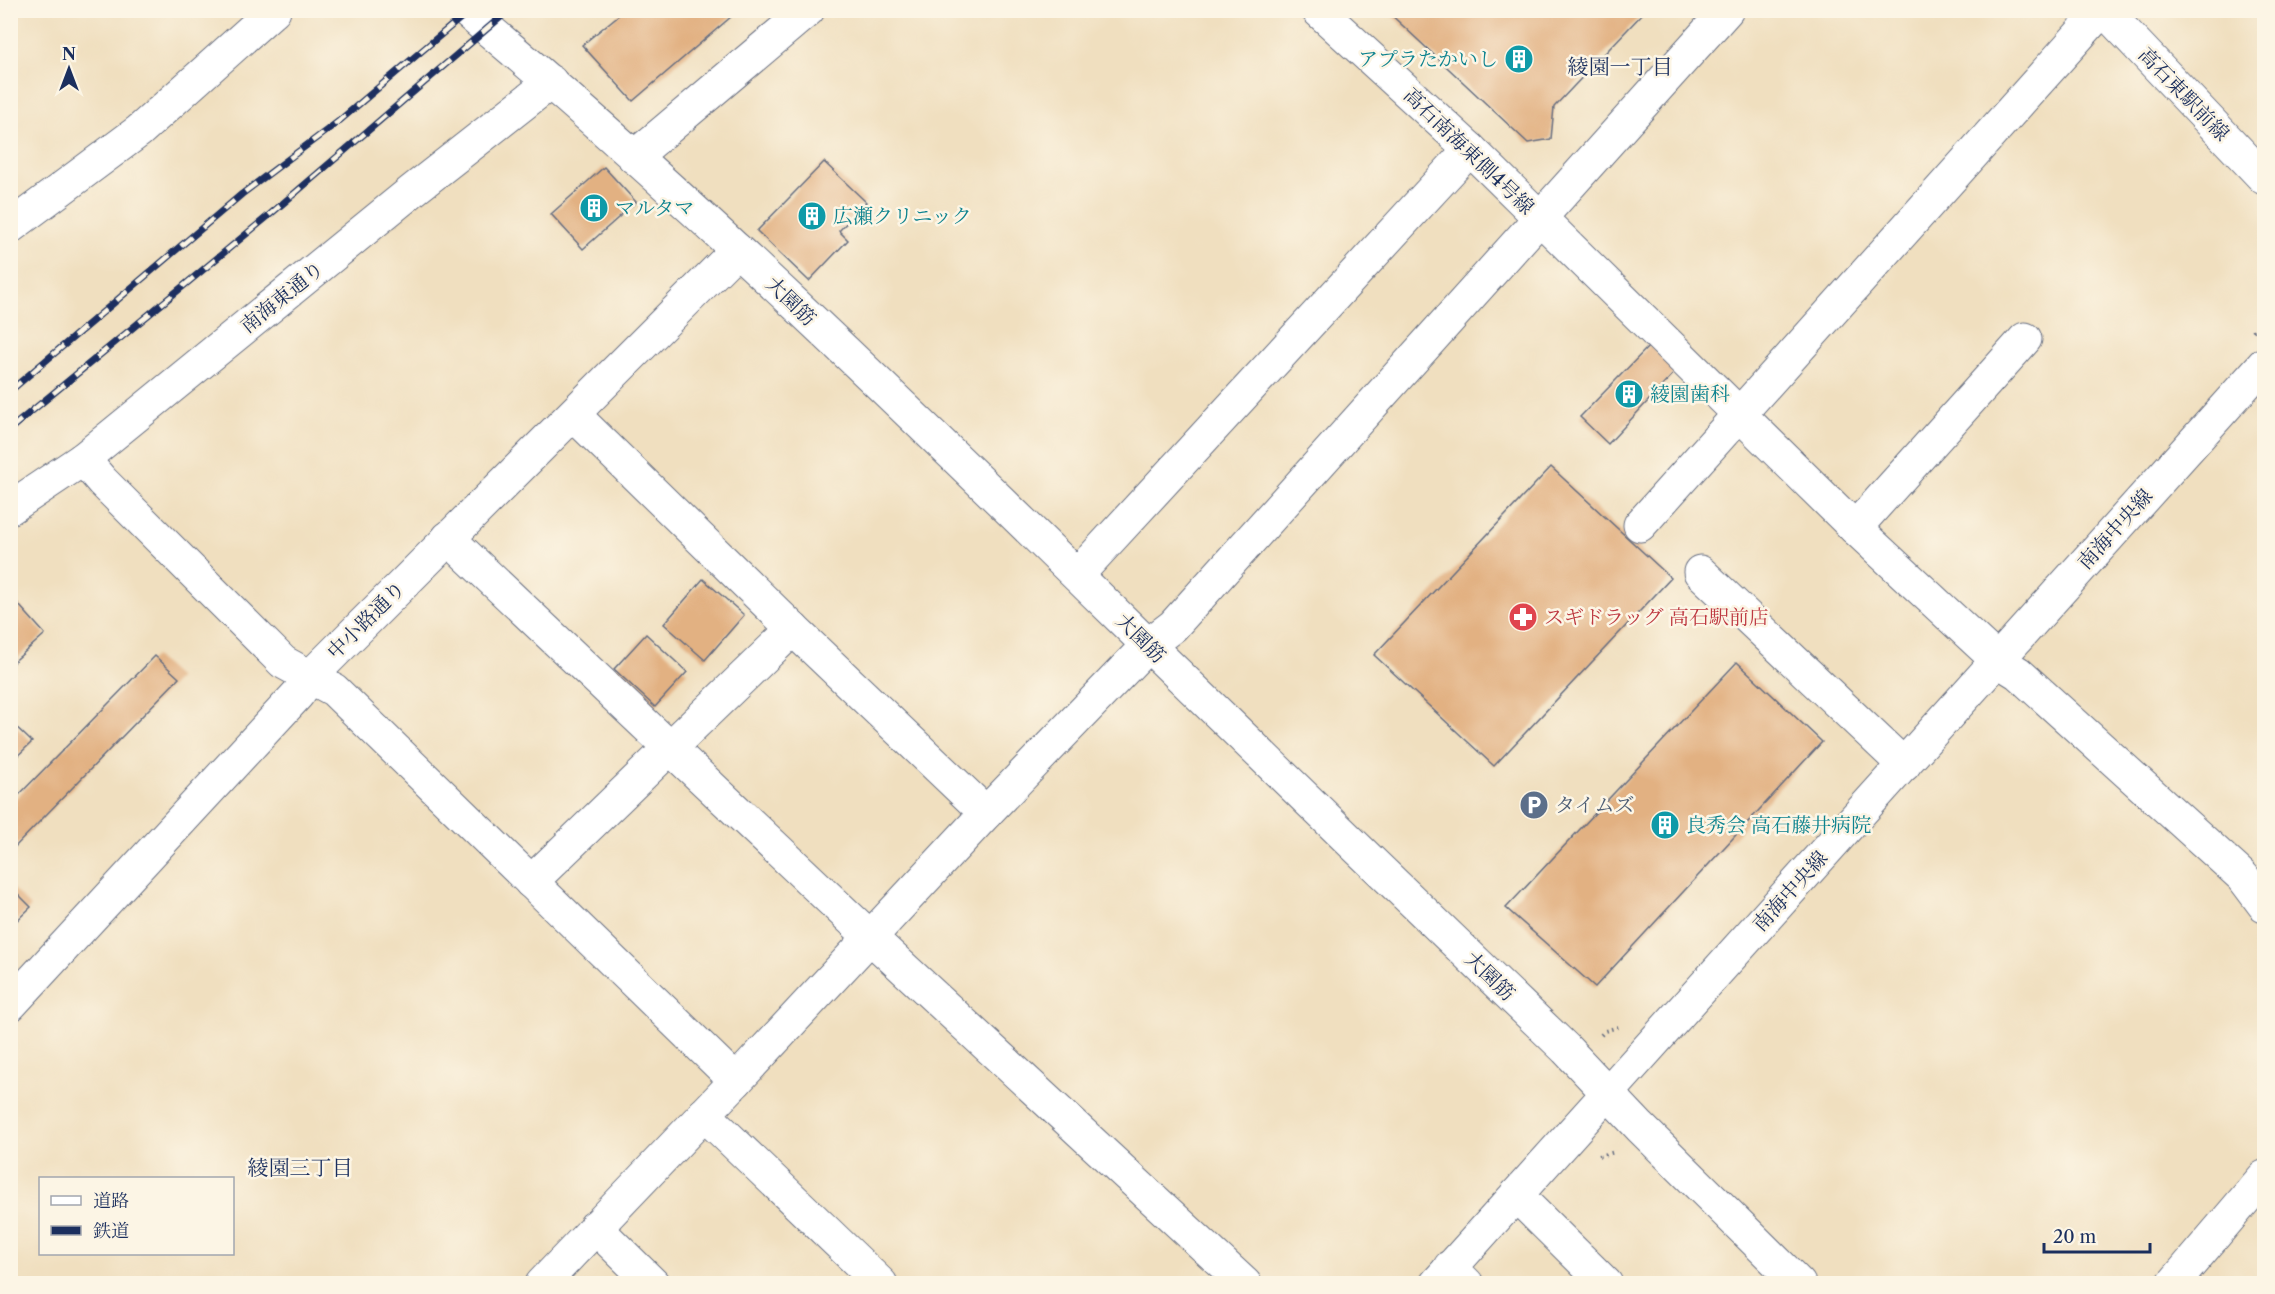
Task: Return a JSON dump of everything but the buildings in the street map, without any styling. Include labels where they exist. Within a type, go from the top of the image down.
[{"type":"street","points":[[10,227],[140,131],[274,10]]},
{"type":"street","name":"大園筋","points":[[465,10],[551,82],[737,250],[1077,574],[1566,1049],[1608,1094],[1799,1284]]},
{"type":"street","points":[[634,157],[808,10]]},
{"type":"street","name":"高石南海東側4号線","points":[[1318,10],[1470,149],[1855,528],[1997,660],[2018,673],[2243,877],[2265,905]]},
{"type":"street","points":[[542,1284],[736,1081],[986,813],[1148,645],[1173,626],[1727,10]]},
{"type":"street","points":[[1640,525],[2103,10]]},
{"type":"street","name":"高石東駅前線","points":[[2103,10],[2265,178]]},
{"type":"street","name":"南海東通り","points":[[10,508],[83,459],[412,191],[551,82]]},
{"type":"street","points":[[1077,574],[1470,149]]},
{"type":"street","name":"中小路通り","points":[[10,1005],[298,694],[310,677],[737,250]]},
{"type":"street","points":[[1855,528],[2025,339]]},
{"type":"street","name":"南海中央線","points":[[1451,1278],[1516,1195],[2265,364]]},
{"type":"street","points":[[574,415],[986,813]]},
{"type":"street","points":[[83,459],[102,481],[283,662],[334,690],[736,1081]]},
{"type":"street","points":[[448,538],[870,937],[1245,1284]]},
{"type":"street","points":[[1700,572],[1904,765]]},
{"type":"street","points":[[531,882],[793,629]]},
{"type":"street","points":[[704,1114],[881,1284]]},
{"type":"street","points":[[2173,1284],[2265,1177]]},
{"type":"street","points":[[1516,1195],[1606,1284]]},
{"type":"street","points":[[595,1227],[653,1284]]},
{"type":"railway","points":[[10,391],[242,194],[339,121],[470,10]]},
{"type":"railway","points":[[10,429],[267,217],[509,10]]},
{"type":"place","name":"アプラたかいし","points":[[1519,59]]},
{"type":"place","name":"マルタマ","points":[[594,208]]},
{"type":"place","name":"広瀬クリニック","points":[[812,216]]},
{"type":"place","name":"綾園歯科","points":[[1629,394]]},
{"type":"place","name":"スギドラッグ 高石駅前店","points":[[1523,617]]},
{"type":"place","name":"タイムズ","points":[[1534,805]]},
{"type":"place","name":"良秀会 高石藤井病院","points":[[1665,825]]},
{"type":"district","name":"綾園一丁目","points":[[1620,66]]},
{"type":"district","name":"綾園三丁目","points":[[300,1167]]}]
